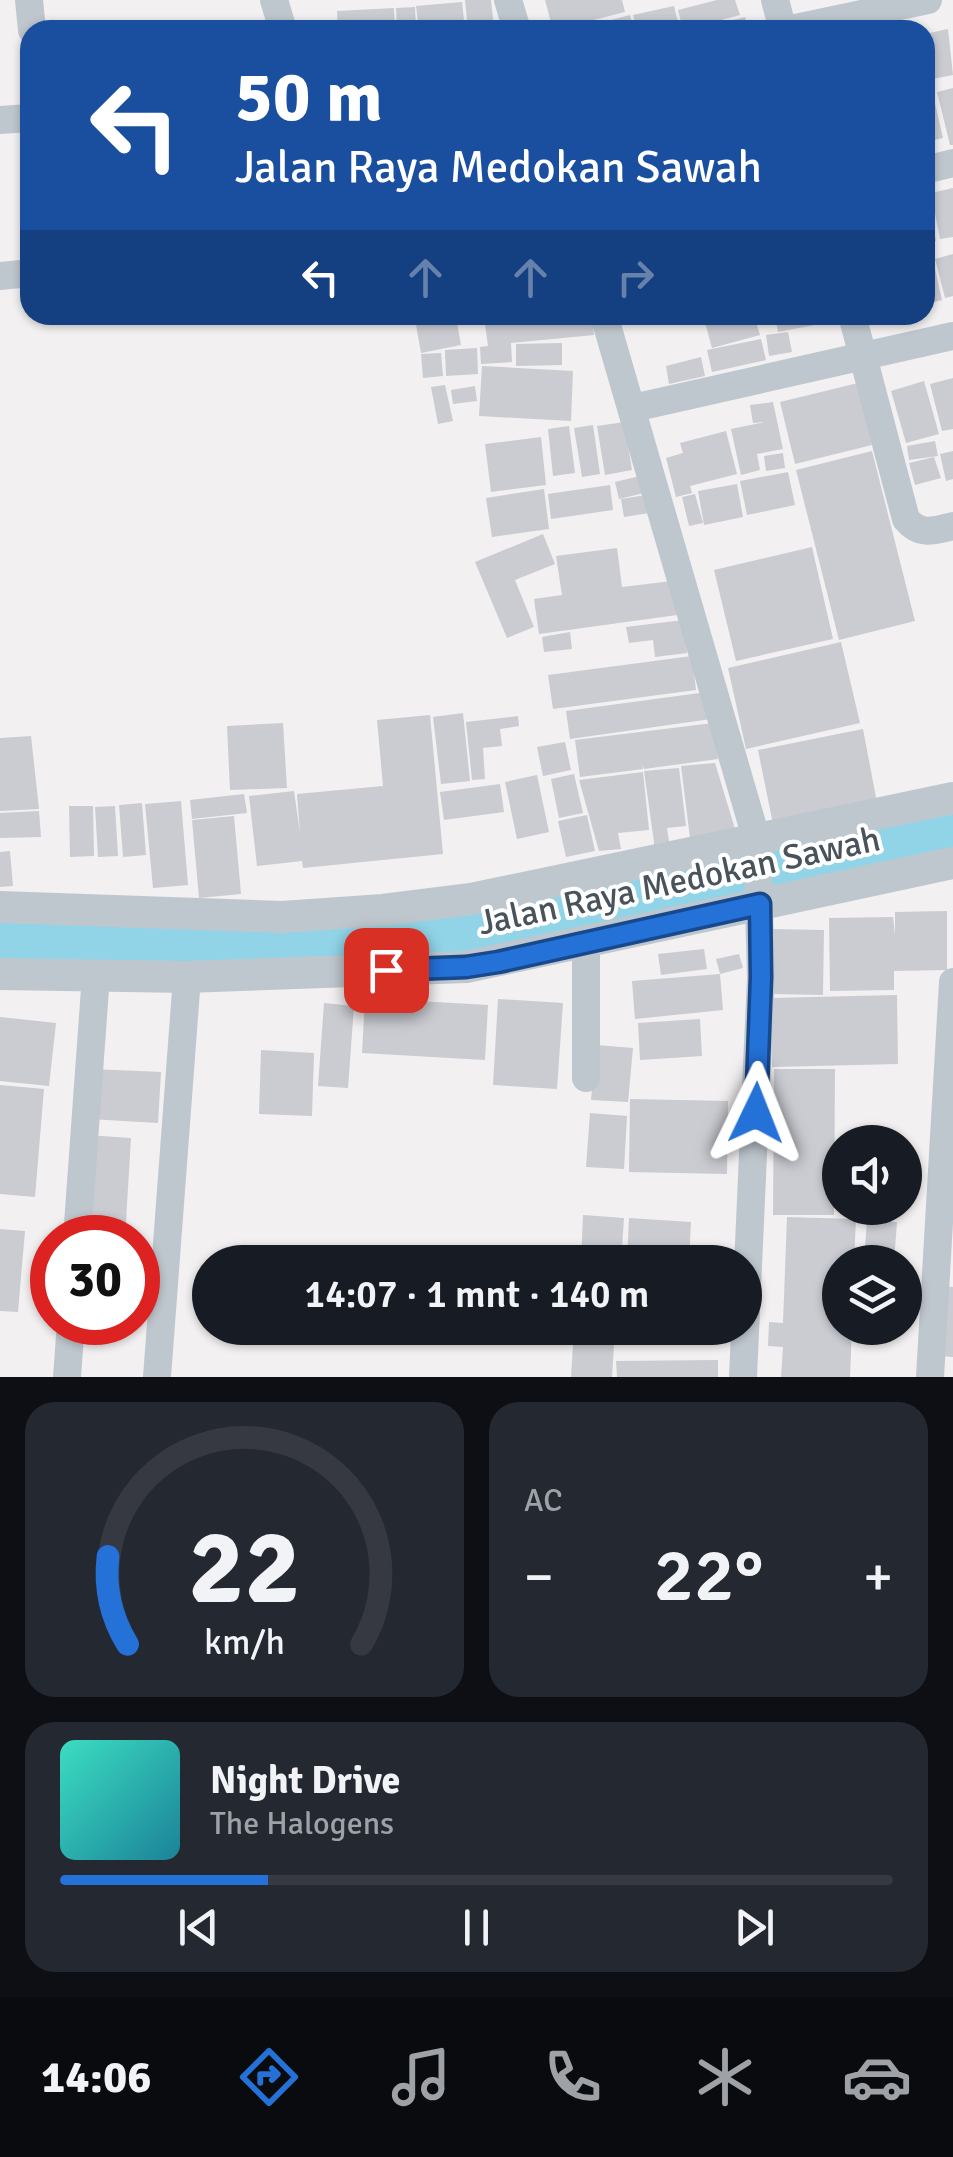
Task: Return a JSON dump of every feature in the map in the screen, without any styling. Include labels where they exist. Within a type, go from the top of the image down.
[{"type":"street","points":[[833,20],[928,0]]},
{"type":"street","name":"Jalan Raya Medokan Sawah","points":[[607,325],[757,846]]},
{"type":"street","points":[[854,325],[906,519],[914,529],[928,532],[953,526]]},
{"type":"street","points":[[632,408],[953,336]]},
{"type":"street","name":"Jalan Raya Medokan Sawah","points":[[0,907],[282,918],[383,910],[471,898],[757,846],[953,798]]},
{"type":"street","points":[[743,1377],[761,977],[757,846]]},
{"type":"street","name":"Jalan Raya Medokan Sawah","points":[[0,974],[187,976],[466,967],[586,942],[760,895],[953,863]]},
{"type":"street","points":[[586,942],[586,1078]]},
{"type":"street","points":[[79,1215],[96,975]]},
{"type":"street","points":[[157,1377],[187,976]]},
{"type":"street","points":[[930,1377],[953,982]]},
{"type":"street","points":[[67,1377],[69,1345]]},
{"type":"building","points":[[465,0],[491,0],[493,20],[467,20]]},
{"type":"building","points":[[545,0],[622,0],[625,12],[593,20],[550,20]]},
{"type":"building","points":[[717,0],[735,0],[740,15],[721,20],[680,20],[678,10]]},
{"type":"building","points":[[462,2],[464,20],[418,20],[416,6]]},
{"type":"building","points":[[674,6],[678,20],[634,20],[633,15]]},
{"type":"building","points":[[415,7],[416,20],[397,20],[396,8]]},
{"type":"building","points":[[394,8],[395,20],[337,20],[337,11]]},
{"type":"building","points":[[948,29],[953,75],[935,78],[935,32]]},
{"type":"building","points":[[953,88],[953,145],[950,145],[937,92]]},
{"type":"building","points":[[935,103],[943,138],[935,140]]},
{"type":"building","points":[[953,188],[953,237],[940,239],[935,192]]},
{"type":"building","points":[[953,254],[953,296],[945,298],[935,259]]},
{"type":"building","points":[[935,269],[942,300],[935,302]]},
{"type":"building","points":[[416,325],[457,325],[461,345],[421,353]]},
{"type":"building","points":[[485,325],[593,325],[594,335],[511,343],[512,362],[481,364],[480,347],[488,346]]},
{"type":"building","points":[[706,325],[757,325],[760,335],[712,348]]},
{"type":"building","points":[[777,325],[815,325],[778,332]]},
{"type":"building","points":[[788,332],[792,352],[769,356],[766,335]]},
{"type":"building","points":[[761,339],[766,360],[712,372],[707,350]]},
{"type":"building","points":[[562,343],[562,365],[516,366],[516,344]]},
{"type":"building","points":[[477,348],[478,374],[446,376],[445,350]]},
{"type":"building","points":[[441,353],[443,376],[423,378],[421,354]]},
{"type":"building","points":[[701,357],[705,376],[669,384],[666,366]]},
{"type":"building","points":[[482,366],[573,371],[571,421],[479,416]]},
{"type":"building","points":[[953,378],[953,429],[942,431],[930,384]]},
{"type":"building","points":[[924,381],[939,434],[906,443],[891,391]]},
{"type":"building","points":[[858,383],[872,445],[795,464],[780,402]]},
{"type":"building","points":[[445,385],[453,421],[438,424],[431,387]]},
{"type":"building","points":[[475,386],[477,401],[453,404],[451,390]]},
{"type":"building","points":[[773,402],[783,449],[757,454],[760,470],[741,475],[731,429],[765,422],[753,423],[750,405]]},
{"type":"building","points":[[624,422],[632,470],[605,475],[597,426]]},
{"type":"building","points":[[593,425],[600,474],[582,477],[574,428]]},
{"type":"building","points":[[569,426],[575,473],[553,476],[548,429]]},
{"type":"building","points":[[726,431],[737,474],[690,486],[692,493],[676,497],[666,458],[683,453],[680,443]]},
{"type":"building","points":[[541,437],[546,485],[491,492],[485,444]]},
{"type":"building","points":[[935,441],[938,456],[909,460],[907,446]]},
{"type":"building","points":[[872,451],[915,621],[839,640],[796,470]]},
{"type":"building","points":[[953,451],[953,479],[946,481],[940,454]]},
{"type":"building","points":[[783,453],[785,468],[766,471],[764,456]]},
{"type":"building","points":[[934,457],[941,478],[915,485],[909,463]]},
{"type":"building","points":[[788,472],[795,505],[747,515],[740,481]]},
{"type":"building","points":[[640,476],[644,493],[619,499],[615,482]]},
{"type":"building","points":[[737,484],[743,517],[704,525],[698,491]]},
{"type":"building","points":[[610,485],[613,510],[551,519],[548,494]]},
{"type":"building","points":[[544,489],[549,529],[492,537],[486,498]]},
{"type":"building","points":[[695,494],[703,523],[689,526],[682,497]]},
{"type":"building","points":[[646,495],[649,513],[624,517],[621,499]]},
{"type":"building","points":[[543,534],[555,564],[515,580],[534,627],[507,638],[475,562]]},
{"type":"building","points":[[812,547],[833,639],[736,661],[714,570]]},
{"type":"building","points":[[617,548],[622,587],[672,581],[677,615],[539,634],[534,599],[562,595],[556,556]]},
{"type":"building","points":[[683,620],[687,653],[655,657],[653,640],[629,643],[626,627]]},
{"type":"building","points":[[570,632],[572,649],[544,652],[542,637]]},
{"type":"building","points":[[841,642],[860,723],[746,749],[728,668]]},
{"type":"building","points":[[692,656],[696,690],[553,709],[548,675]]},
{"type":"building","points":[[707,692],[711,719],[570,739],[566,711]]},
{"type":"building","points":[[463,713],[470,781],[441,784],[433,717]]},
{"type":"building","points":[[430,715],[443,854],[303,868],[302,861],[257,866],[249,796],[294,791],[300,833],[297,794],[383,786],[377,720]]},
{"type":"building","points":[[518,716],[519,726],[500,729],[502,746],[483,748],[485,779],[472,780],[466,722]]},
{"type":"building","points":[[283,723],[287,788],[230,790],[227,726]]},
{"type":"building","points":[[713,723],[718,759],[644,769],[642,764],[643,769],[580,777],[575,740]]},
{"type":"building","points":[[863,729],[878,808],[774,829],[758,750]]},
{"type":"building","points":[[31,736],[39,809],[0,811],[0,738]]},
{"type":"building","points":[[565,742],[571,770],[543,776],[537,747]]},
{"type":"building","points":[[715,763],[735,829],[690,838],[681,766]]},
{"type":"building","points":[[679,768],[686,826],[667,828],[670,848],[655,849],[644,771]]},
{"type":"building","points":[[643,772],[649,830],[618,833],[621,849],[599,851],[579,780]]},
{"type":"building","points":[[574,774],[583,813],[559,818],[551,779]]},
{"type":"building","points":[[537,775],[549,832],[517,839],[505,782]]},
{"type":"building","points":[[500,784],[504,812],[444,820],[440,792]]},
{"type":"building","points":[[244,794],[247,813],[192,819],[190,800]]},
{"type":"building","points":[[181,801],[188,885],[153,888],[145,804]]},
{"type":"building","points":[[142,803],[146,855],[123,857],[119,805]]},
{"type":"building","points":[[69,806],[93,806],[94,856],[70,857]]},
{"type":"building","points":[[115,806],[118,856],[98,857],[95,807]]},
{"type":"building","points":[[39,811],[41,837],[0,838],[0,813]]},
{"type":"building","points":[[587,815],[595,851],[566,857],[558,821]]},
{"type":"building","points":[[234,816],[241,894],[199,898],[192,820]]},
{"type":"building","points":[[10,851],[13,886],[0,887],[0,852]]},
{"type":"building","points":[[947,911],[947,970],[894,971],[894,990],[830,991],[829,918],[893,917],[895,935],[895,912]]},
{"type":"building","points":[[772,929],[824,930],[823,995],[770,994]]},
{"type":"building","points":[[704,949],[707,969],[661,975],[658,954]]},
{"type":"building","points":[[739,954],[743,968],[720,974],[716,959]]},
{"type":"building","points":[[720,974],[723,1010],[635,1019],[632,981]]},
{"type":"building","points":[[897,995],[898,1064],[772,1067],[771,998]]},
{"type":"building","points":[[365,998],[488,1005],[485,1060],[362,1053]]},
{"type":"building","points":[[498,999],[563,1003],[557,1089],[493,1085]]},
{"type":"building","points":[[324,1003],[354,1006],[348,1088],[318,1086]]},
{"type":"building","points":[[0,1017],[56,1023],[49,1086],[0,1081]]},
{"type":"building","points":[[700,1019],[702,1056],[640,1060],[638,1023]]},
{"type":"building","points":[[596,1045],[633,1048],[628,1102],[591,1100]]},
{"type":"building","points":[[261,1050],[314,1053],[312,1116],[259,1114]]},
{"type":"building","points":[[92,1069],[161,1072],[158,1123],[90,1119]]},
{"type":"building","points":[[774,1069],[835,1069],[835,1125],[822,1125],[822,1215],[773,1215]]},
{"type":"building","points":[[0,1085],[44,1089],[35,1197],[0,1194]]},
{"type":"building","points":[[630,1099],[728,1101],[727,1174],[629,1172]]},
{"type":"building","points":[[590,1113],[627,1116],[624,1169],[586,1167]]},
{"type":"building","points":[[87,1135],[131,1138],[126,1215],[82,1215]]},
{"type":"building","points":[[583,1215],[624,1218],[622,1245],[582,1245]]},
{"type":"building","points":[[787,1217],[822,1218],[822,1225],[856,1225],[855,1245],[822,1245],[822,1345],[851,1345],[850,1377],[781,1377],[783,1347],[768,1346],[769,1322],[783,1323]]},
{"type":"building","points":[[629,1218],[691,1222],[690,1245],[628,1245]]},
{"type":"building","points":[[867,1225],[897,1225],[895,1245],[865,1245]]},
{"type":"building","points":[[0,1229],[25,1231],[18,1312],[0,1311]]},
{"type":"building","points":[[943,1286],[953,1287],[953,1357],[940,1356]]},
{"type":"building","points":[[573,1345],[614,1345],[612,1377],[571,1377]]},
{"type":"building","points":[[718,1360],[718,1377],[617,1377],[616,1361]]},
{"type":"waterway","points":[[0,937],[275,944],[440,933],[634,899],[953,828]]},
{"type":"route","points":[[386,970],[498,962],[760,904],[756,1113]]}]
